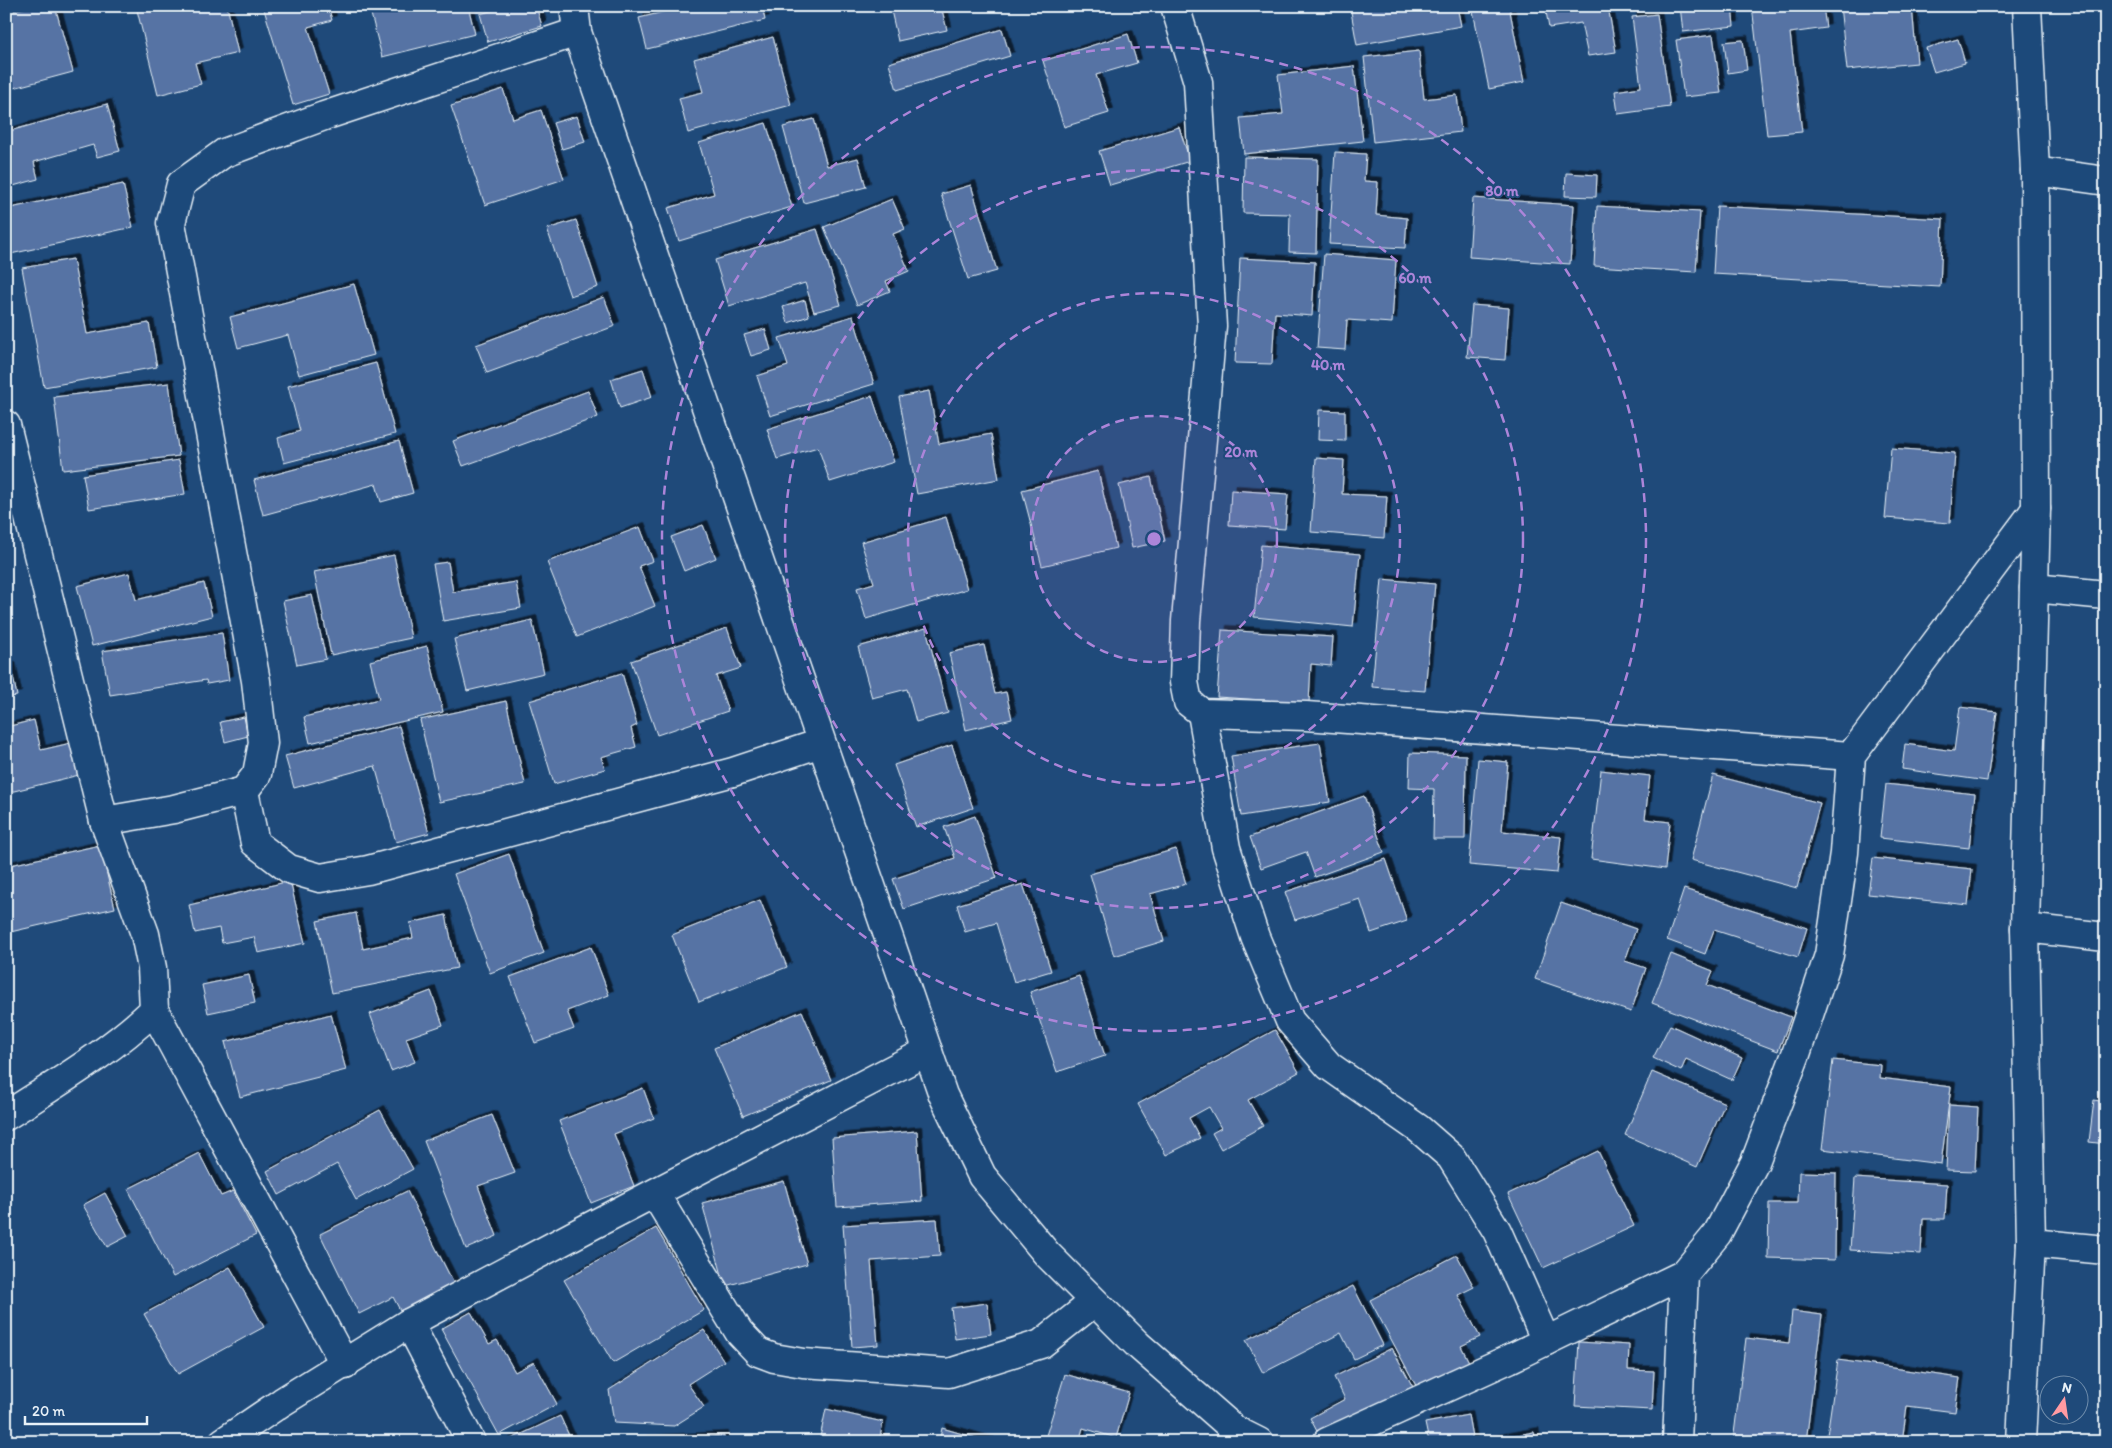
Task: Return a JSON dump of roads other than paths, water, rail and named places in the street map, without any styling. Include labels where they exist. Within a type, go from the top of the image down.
[{"type":"street","points":[[1175,6],[1198,82],[1212,326],[1186,622],[1184,682],[1188,702],[1202,712],[1306,716],[1851,756]]},
{"type":"street","points":[[2021,1442],[2031,1243],[2025,928],[2036,509],[2035,171],[2027,6]]},
{"type":"street","points":[[104,821],[174,809],[244,791],[257,774],[263,743],[256,681],[171,223],[181,184],[224,152],[324,116],[576,19],[821,743],[943,1095],[982,1176],[1047,1254],[1138,1345],[1235,1430],[1259,1442]]},
{"type":"street","points":[[2035,171],[2106,181]]},
{"type":"street","points":[[6,425],[104,821],[145,934],[152,968],[154,1010],[345,1365]]},
{"type":"street","points":[[1327,1442],[1546,1341],[1684,1274],[1717,1234],[1755,1162],[1796,1054],[1829,955],[1844,853],[1851,756],[2036,509]]},
{"type":"street","points":[[2034,588],[2106,596]]},
{"type":"street","points":[[1202,712],[1226,848],[1254,937],[1290,1021],[1329,1066],[1419,1129],[1452,1156],[1497,1231],[1546,1341]]},
{"type":"street","points":[[244,791],[254,843],[289,869],[320,878],[368,870],[733,772],[821,743]]},
{"type":"street","points":[[2025,928],[2106,937]]},
{"type":"street","points":[[6,1116],[86,1065],[130,1034],[154,1010]]},
{"type":"street","points":[[223,1442],[282,1402],[345,1365],[409,1323],[928,1051]]},
{"type":"street","points":[[655,1194],[739,1332],[758,1352],[774,1358],[803,1363],[949,1373],[1041,1344],[1094,1302]]},
{"type":"street","points":[[2031,1243],[2106,1250]]},
{"type":"street","points":[[1677,1442],[1684,1274]]},
{"type":"street","points":[[409,1323],[471,1442]]}]
